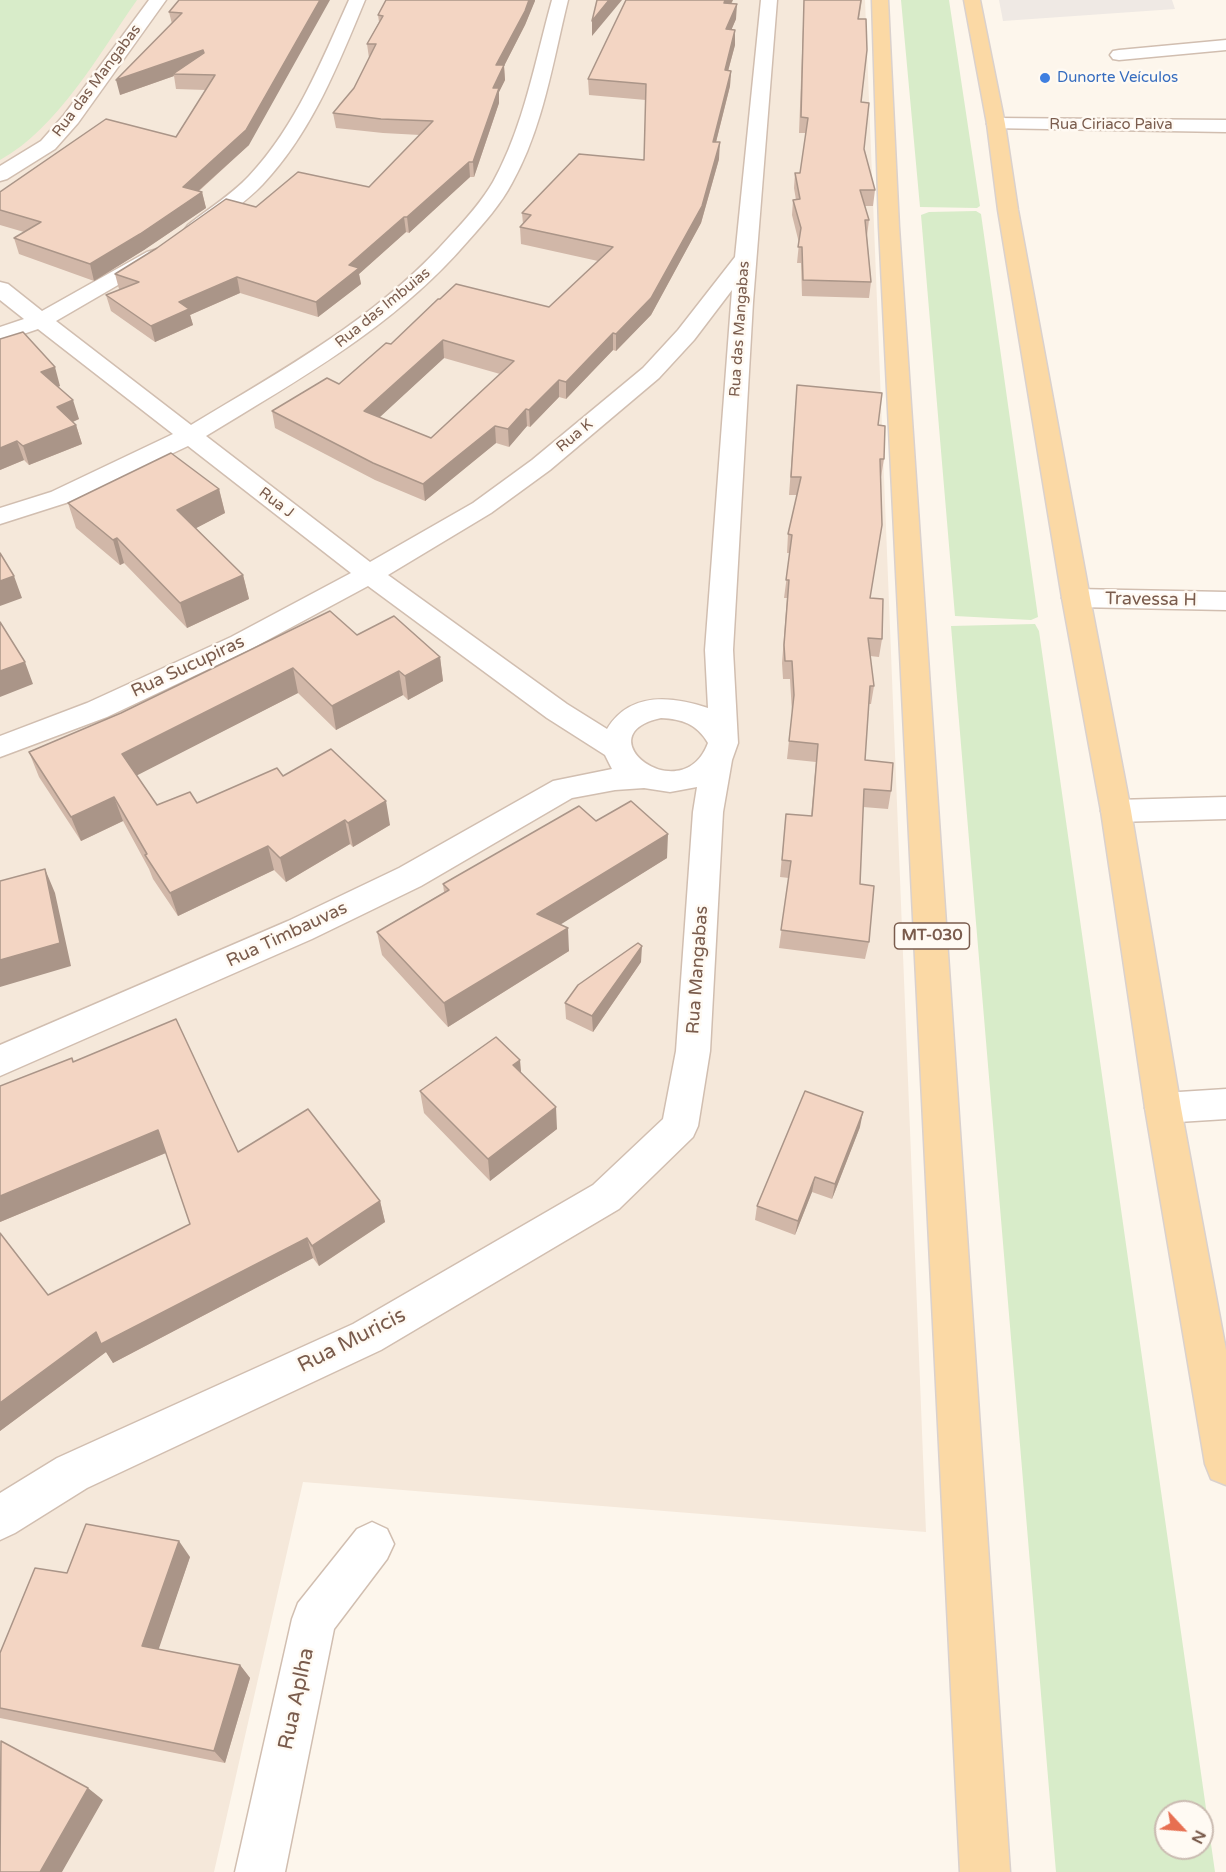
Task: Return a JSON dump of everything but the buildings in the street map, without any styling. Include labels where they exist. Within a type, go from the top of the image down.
[{"type":"main road","name":"MT-030","points":[[880,0],[890,239],[985,1872]]},
{"type":"main road","points":[[972,0],[996,124],[1008,210],[1076,598],[1116,811],[1163,1108],[1225,1454]]},
{"type":"street","name":"Rua das Mangabas","points":[[0,175],[48,145],[71,119],[158,0]]},
{"type":"street","points":[[0,335],[42,320],[177,241],[254,182],[273,162],[307,112],[357,0]]},
{"type":"street","name":"Rua das Imbuias","points":[[0,516],[60,497],[189,436],[330,351],[371,322],[432,270],[480,215],[502,184],[516,155],[528,122],[560,0]]},
{"type":"street","name":"Rua das Mangabas","points":[[720,752],[719,658],[746,256],[769,0]]},
{"type":"street","points":[[1119,55],[1226,45]]},
{"type":"street","name":"Rua Ciriaco Paiva","points":[[996,124],[1223,132]]},
{"type":"street","name":"Rua K","points":[[369,574],[482,508],[541,465],[651,373],[686,335],[746,256]]},
{"type":"street","name":"Rua J","points":[[0,289],[369,574],[557,711],[618,751]]},
{"type":"street","name":"Rua Sucupiras","points":[[0,747],[97,710],[241,643],[369,574]]},
{"type":"street","name":"Travessa H","points":[[1076,598],[1226,601]]},
{"type":"street","points":[[708,812],[682,790],[628,767],[618,751],[618,736],[625,724],[698,684],[719,658]]},
{"type":"street","points":[[557,711],[647,711],[676,708],[693,711],[708,719],[718,730],[720,752],[705,773],[686,780],[615,779],[564,789]]},
{"type":"street","points":[[564,789],[578,771],[618,751]]},
{"type":"street","name":"Rua Mangabas","points":[[680,1126],[693,1052],[708,812],[720,752]]},
{"type":"street","name":"Rua Timbauvas","points":[[0,1061],[310,926],[410,877],[564,789]]},
{"type":"street","points":[[1116,811],[1226,808]]},
{"type":"street","points":[[1163,1108],[1226,1104]]},
{"type":"street","name":"Rua Muricis","points":[[0,1518],[72,1473],[368,1336],[606,1197],[680,1126]]},
{"type":"street","name":"Rua Aplha","points":[[260,1872],[314,1619],[372,1544]]},
{"type":"shaded area","points":[[0,0],[865,0],[926,1532],[303,1482],[214,1872],[0,1872]]},
{"type":"shaded area","points":[[999,0],[1172,0],[1175,9],[1003,21]]},
{"type":"green space","points":[[0,0],[137,0],[59,110],[21,146],[0,160]]},
{"type":"green space","points":[[901,0],[949,0],[980,206],[977,208],[920,207]]},
{"type":"green space","points":[[976,211],[981,214],[1038,617],[1031,620],[955,616],[921,215],[929,212]]},
{"type":"green space","points":[[1035,624],[1039,631],[1205,1800],[1154,1800],[1154,1860],[1213,1860],[1215,1872],[1056,1872],[951,626]]},
{"type":"place","name":"Dunorte Veículos","points":[[1045,78]]}]
